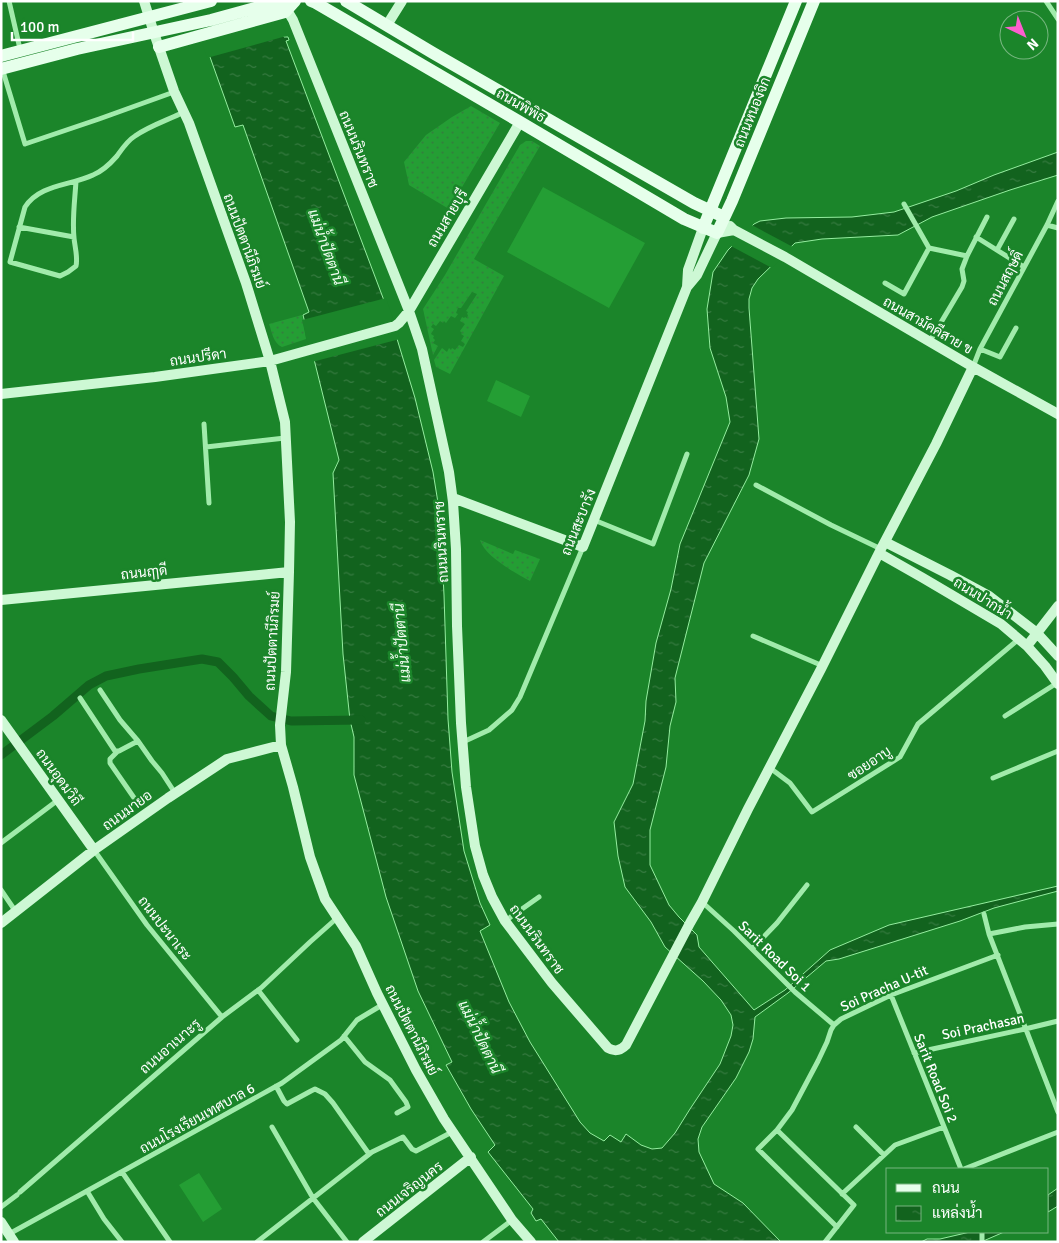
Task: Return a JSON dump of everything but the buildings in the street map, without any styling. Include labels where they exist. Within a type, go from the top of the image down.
[{"type":"main road","points":[[2,64],[21,51],[211,1]]},
{"type":"main road","name":"ถนนพิพิธ","points":[[311,1],[684,219],[717,233]]},
{"type":"main road","name":"ถนนพิพิธ","points":[[346,1],[590,144],[694,203],[724,217]]},
{"type":"main road","name":"ถนนหนองจิก","points":[[717,233],[814,1]]},
{"type":"main road","points":[[2,64],[285,5]]},
{"type":"main road","points":[[159,47],[285,5]]},
{"type":"main road","points":[[794,5],[808,16]]},
{"type":"main road","name":"ถนนหนองจิก","points":[[703,228],[794,5]]},
{"type":"main road","points":[[378,40],[387,25]]},
{"type":"main road","points":[[425,67],[433,53]]},
{"type":"main road","points":[[473,95],[481,80]]},
{"type":"main road","points":[[524,124],[536,112]]},
{"type":"main road","points":[[582,158],[590,144]]},
{"type":"street","points":[[9,1],[21,51]]},
{"type":"street","name":"ถนนปัตตานีภิรมย์","points":[[144,1],[155,16],[154,33],[174,92],[184,112],[246,283],[270,361],[285,422],[290,522],[286,672],[280,725],[281,745],[310,857],[325,899],[356,946],[416,1070],[444,1119],[512,1220],[531,1242]]},
{"type":"street","points":[[387,25],[402,1]]},
{"type":"street","points":[[1046,1],[1058,19]]},
{"type":"street","name":"ถนนนรินทราช","points":[[285,5],[293,20],[409,311],[422,349],[453,498],[457,626],[466,787],[475,846],[483,875],[492,897],[505,921],[552,983],[608,1048],[613,1051],[619,1050],[626,1045],[702,902]]},
{"type":"street","points":[[2,64],[25,144],[174,92]]},
{"type":"street","points":[[76,180],[74,237],[76,266],[60,276],[10,262],[24,207],[38,193],[47,189],[76,180],[91,176],[102,170],[124,145],[135,136],[184,112]]},
{"type":"street","name":"ถนนสายบุรี","points":[[395,326],[409,311],[524,124]]},
{"type":"street","name":"ถนนสฤษดิ์","points":[[973,367],[980,349],[1058,201]]},
{"type":"street","points":[[904,204],[929,248],[967,256]]},
{"type":"street","points":[[724,217],[735,231]]},
{"type":"street","points":[[930,341],[962,287],[964,280],[962,269],[987,217]]},
{"type":"street","points":[[997,250],[1014,219]]},
{"type":"street","points":[[1047,225],[1058,228]]},
{"type":"street","points":[[19,227],[74,237]]},
{"type":"street","points":[[687,287],[688,270],[703,228]]},
{"type":"street","points":[[687,287],[697,275],[717,233],[735,231]]},
{"type":"street","name":"ถนนสามัคคีสาย ข","points":[[735,231],[973,367],[1057,412]]},
{"type":"street","points":[[976,237],[1024,267]]},
{"type":"street","points":[[885,283],[904,294],[929,248]]},
{"type":"street","name":"ถนนสะบารัง","points":[[463,742],[489,730],[512,710],[520,697],[594,520],[687,287]]},
{"type":"street","name":"ถนนปรีดา","points":[[1,394],[155,377],[270,361],[395,326]]},
{"type":"street","points":[[980,349],[1000,358],[1016,328]]},
{"type":"street","points":[[702,902],[936,444],[973,367]]},
{"type":"street","points":[[204,424],[209,504]]},
{"type":"street","points":[[206,447],[286,438]]},
{"type":"street","points":[[594,520],[652,544],[687,454]]},
{"type":"street","points":[[756,485],[882,548]]},
{"type":"street","points":[[453,498],[583,547]]},
{"type":"street","name":"ถนนปากน้ำ","points":[[882,548],[950,575],[989,596],[1037,633],[1058,656]]},
{"type":"street","name":"ถนนปากน้ำ","points":[[882,548],[923,578],[1001,624],[1045,666],[1057,683]]},
{"type":"street","name":"ถนนฤๅดี","points":[[1,600],[289,572]]},
{"type":"street","points":[[1023,643],[1037,633],[1058,606]]},
{"type":"street","points":[[753,636],[823,666]]},
{"type":"street","name":"ซอยอาบู","points":[[769,768],[790,783],[812,812],[900,757],[918,724],[1023,643]]},
{"type":"street","points":[[1005,716],[1057,683]]},
{"type":"street","points":[[100,690],[175,793]]},
{"type":"street","points":[[80,698],[117,752]]},
{"type":"street","name":"ถนนอุดมวิถี","points":[[1,720],[94,850]]},
{"type":"street","points":[[138,741],[117,752],[110,759],[110,762],[139,805]]},
{"type":"street","name":"ถนนมายอ","points":[[1,923],[94,850],[227,759],[281,745]]},
{"type":"street","points":[[993,778],[1058,751]]},
{"type":"street","points":[[1,843],[58,799]]},
{"type":"street","name":"ถนนปะนาเระ","points":[[94,850],[147,925],[222,1016]]},
{"type":"street","points":[[752,949],[777,923],[807,885]]},
{"type":"street","points":[[1,890],[16,912]]},
{"type":"street","points":[[505,921],[539,897]]},
{"type":"street","name":"Sarit Road Soi 1","points":[[702,902],[795,992],[834,1025]]},
{"type":"street","points":[[984,914],[1025,1029],[1058,1112]]},
{"type":"street","name":"ถนนอาเนาะรู","points":[[1,1207],[222,1016],[258,990],[337,918]]},
{"type":"street","points":[[990,934],[1025,927],[1058,924]]},
{"type":"street","name":"Soi Pracha U-tit","points":[[837,1227],[758,1149],[792,1110],[818,1061],[834,1025],[841,1018],[891,995],[998,956]]},
{"type":"street","points":[[258,990],[297,1040]]},
{"type":"street","name":"Sarit Road Soi 2","points":[[891,995],[962,1168]]},
{"type":"street","name":"ถนนโรงเรียนเทศบาล 6","points":[[12,1238],[87,1192],[276,1086],[340,1040],[357,1020],[383,1004]]},
{"type":"street","name":"Soi Prachasan","points":[[914,1052],[1058,1021]]},
{"type":"street","points":[[344,1036],[365,1062],[390,1080],[406,1102],[408,1106],[397,1113]]},
{"type":"street","points":[[276,1086],[287,1104],[315,1089],[325,1094],[370,1154]]},
{"type":"street","points":[[272,1127],[313,1198],[347,1242]]},
{"type":"street","points":[[856,1127],[884,1155]]},
{"type":"street","points":[[842,1194],[894,1145],[944,1127]]},
{"type":"street","points":[[776,1130],[854,1206],[825,1242]]},
{"type":"street","points":[[257,1242],[370,1154],[403,1136],[416,1151],[453,1132]]},
{"type":"street","points":[[965,1168],[1058,1132]]},
{"type":"street","name":"ถนนเจริญนคร","points":[[363,1242],[471,1157]]},
{"type":"street","points":[[122,1172],[170,1242]]},
{"type":"street","points":[[87,1192],[104,1219],[122,1242]]},
{"type":"street","points":[[483,1242],[512,1220]]},
{"type":"street","points":[[1,1222],[12,1238]]},
{"type":"shaded area","points":[[471,106],[500,123],[449,209],[409,185],[404,162],[426,135]]},
{"type":"shaded area","points":[[526,141],[532,141],[540,146],[474,259],[504,276],[450,374],[436,367],[434,360],[442,348],[447,352],[449,348],[455,350],[459,345],[463,347],[465,344],[461,341],[464,336],[460,331],[465,324],[460,321],[462,317],[467,318],[468,312],[466,311],[477,294],[472,292],[461,308],[458,308],[456,313],[458,314],[455,318],[451,316],[446,323],[440,321],[436,326],[433,324],[431,327],[434,329],[431,334],[435,340],[433,343],[438,346],[433,355],[423,309],[445,275],[520,145]]},
{"type":"shaded area","points":[[543,187],[645,243],[609,308],[507,252]]},
{"type":"shaded area","points":[[302,315],[306,339],[282,347],[279,345],[273,337],[269,324]]},
{"type":"shaded area","points":[[496,380],[530,396],[521,417],[487,401]]},
{"type":"shaded area","points":[[480,540],[513,554],[515,550],[540,559],[530,581],[494,558]]},
{"type":"shaded area","points":[[199,1173],[222,1209],[203,1222],[179,1185]]},
{"type":"water","name":"แม่น้ำปัตตานี","points":[[190,1],[269,1],[284,37],[288,37],[289,40],[286,41],[391,319],[415,398],[433,472],[440,515],[448,719],[452,772],[464,851],[480,903],[490,925],[480,931],[509,1002],[530,1042],[580,1122],[590,1133],[604,1141],[610,1135],[621,1142],[626,1134],[641,1145],[652,1149],[662,1148],[675,1133],[720,1064],[731,1036],[733,1025],[731,1015],[721,1000],[665,947],[651,922],[625,887],[618,856],[614,822],[633,784],[645,721],[646,701],[656,643],[671,589],[680,544],[730,422],[726,397],[710,348],[707,309],[713,272],[728,250],[754,224],[760,221],[786,218],[852,217],[894,212],[956,191],[1058,152],[1058,175],[932,217],[898,235],[822,239],[795,243],[758,279],[752,288],[749,299],[759,439],[749,475],[704,563],[675,678],[676,702],[670,726],[666,767],[650,830],[650,865],[669,905],[697,935],[699,947],[754,1010],[785,990],[830,950],[889,925],[1058,886],[1058,891],[994,908],[960,921],[839,959],[826,961],[788,993],[755,1017],[753,1039],[749,1052],[736,1078],[702,1127],[698,1139],[699,1152],[714,1184],[743,1203],[781,1242],[559,1242],[541,1219],[536,1221],[531,1213],[533,1209],[488,1152],[495,1145],[471,1109],[446,1065],[452,1062],[418,991],[386,897],[354,775],[354,737],[350,720],[343,654],[333,473],[339,460],[303,315],[309,312],[243,125],[235,127]]},
{"type":"water","points":[[1058,1188],[1058,1206],[1049,1211],[1049,1194]]},
{"type":"water","points":[[966,1233],[1002,1233],[981,1242],[921,1242],[927,1239],[940,1239]]},
{"type":"pier","points":[[188,1],[272,1],[286,34],[290,35],[207,58]]},
{"type":"pier","points":[[750,224],[793,247],[772,268],[729,245]]},
{"type":"pier","points":[[386,298],[400,339],[312,362],[302,320]]},
{"type":"waterway","points":[[1,755],[53,716],[89,685],[106,676],[202,659],[218,662],[249,696],[271,716],[291,721],[361,720]]}]
